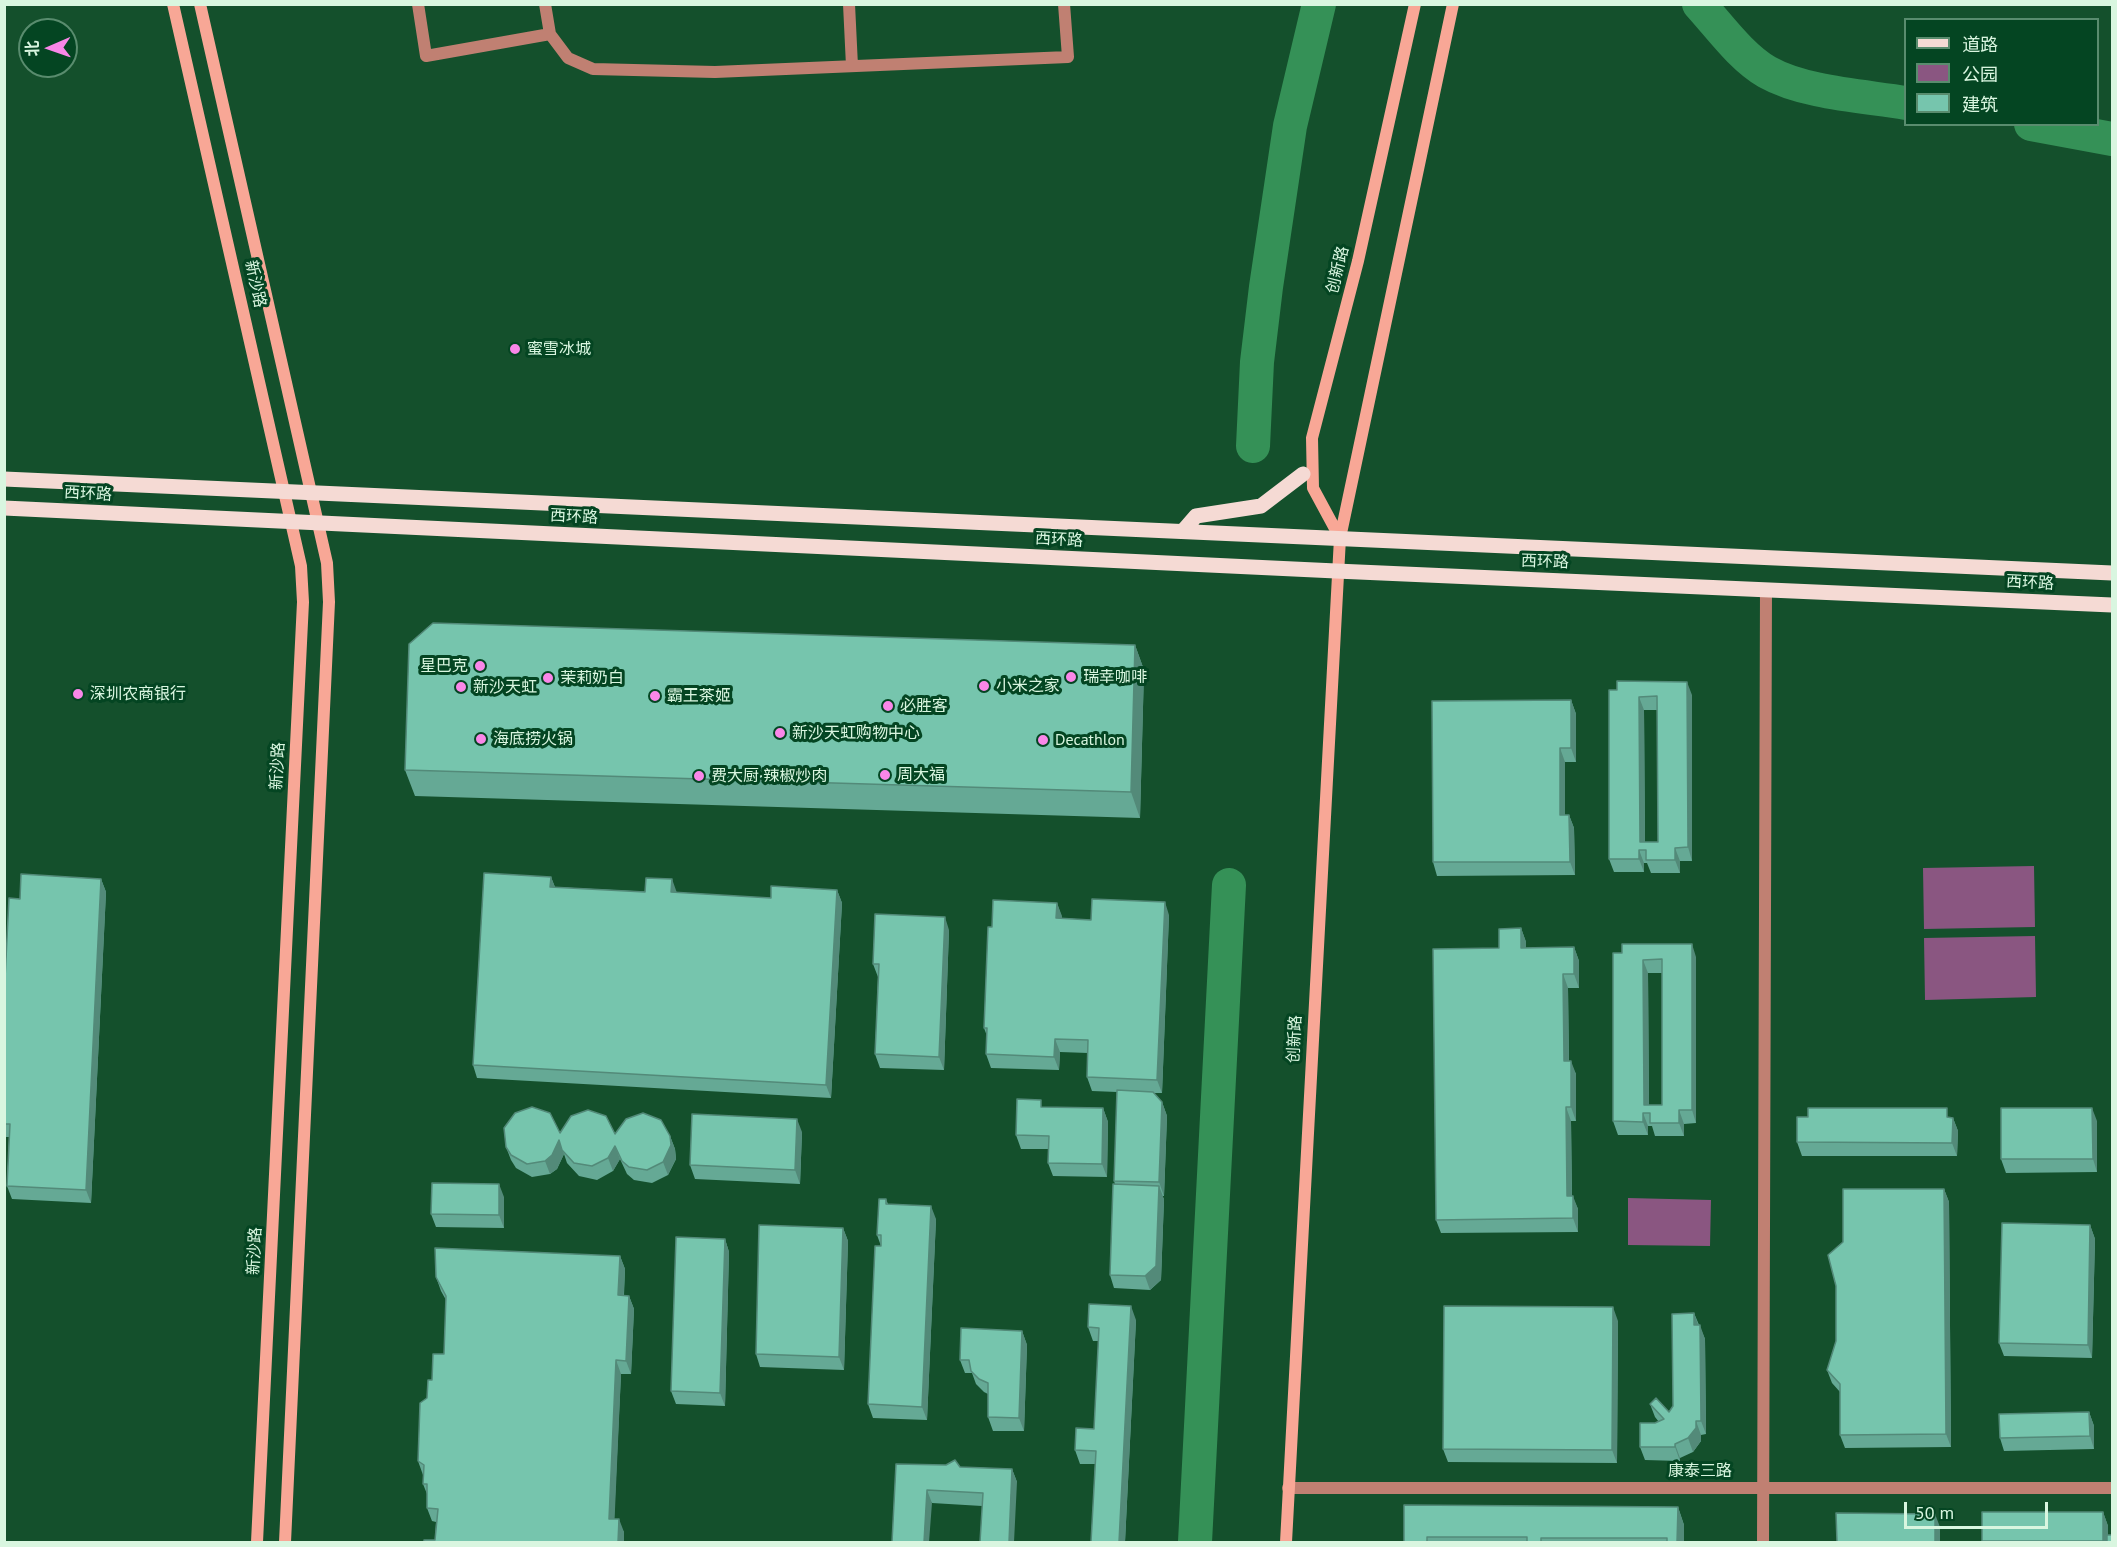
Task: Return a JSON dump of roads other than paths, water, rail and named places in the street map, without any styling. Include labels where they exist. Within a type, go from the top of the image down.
[{"type":"main road","name":"新沙路","points":[[173,4],[301,566],[303,602],[258,1542]]},
{"type":"main road","name":"新沙路","points":[[200,4],[327,563],[329,602],[285,1542]]},
{"type":"main road","name":"创新路","points":[[1340,537],[1313,488],[1312,438],[1358,261],[1415,4]]},
{"type":"main road","name":"创新路","points":[[1286,1542],[1336,571],[1340,537],[1453,4]]},
{"type":"main road","points":[[1183,531],[1196,516],[1261,506],[1303,474]]},
{"type":"main road","name":"西环路","points":[[4,479],[312,495],[1340,537],[2112,573]]},
{"type":"main road","name":"西环路","points":[[4,508],[2112,605]]},
{"type":"street","points":[[418,4],[426,56],[550,34]]},
{"type":"street","points":[[545,4],[550,34],[568,58],[593,69],[715,72],[1068,57],[1064,4]]},
{"type":"street","points":[[849,4],[852,66]]},
{"type":"street","points":[[1763,1542],[1766,589]]},
{"type":"street","name":"康泰三路","points":[[1288,1488],[2112,1488]]},
{"type":"waterway","points":[[1253,446],[1257,362],[1290,126],[1319,4]]},
{"type":"waterway","points":[[1699,4],[1740,50],[1767,72],[1798,85],[1904,103]]},
{"type":"waterway","points":[[2042,126],[2112,139]]},
{"type":"waterway","points":[[1195,1542],[1229,885]]},
{"type":"place","name":"蜜雪冰城","points":[[515,349]]},
{"type":"place","name":"星巴克","points":[[480,666]]},
{"type":"place","name":"瑞幸咖啡","points":[[1071,677]]},
{"type":"place","name":"茉莉奶白","points":[[548,678]]},
{"type":"place","name":"小米之家","points":[[984,686]]},
{"type":"place","name":"新沙天虹","points":[[461,687]]},
{"type":"place","name":"深圳农商银行","points":[[78,694]]},
{"type":"place","name":"霸王茶姬","points":[[655,696]]},
{"type":"place","name":"必胜客","points":[[888,706]]},
{"type":"place","name":"新沙天虹购物中心","points":[[780,733]]},
{"type":"place","name":"海底捞火锅","points":[[481,739]]},
{"type":"place","name":"Decathlon","points":[[1043,740]]},
{"type":"place","name":"周大福","points":[[885,775]]},
{"type":"place","name":"费大厨·辣椒炒肉","points":[[699,776]]}]
